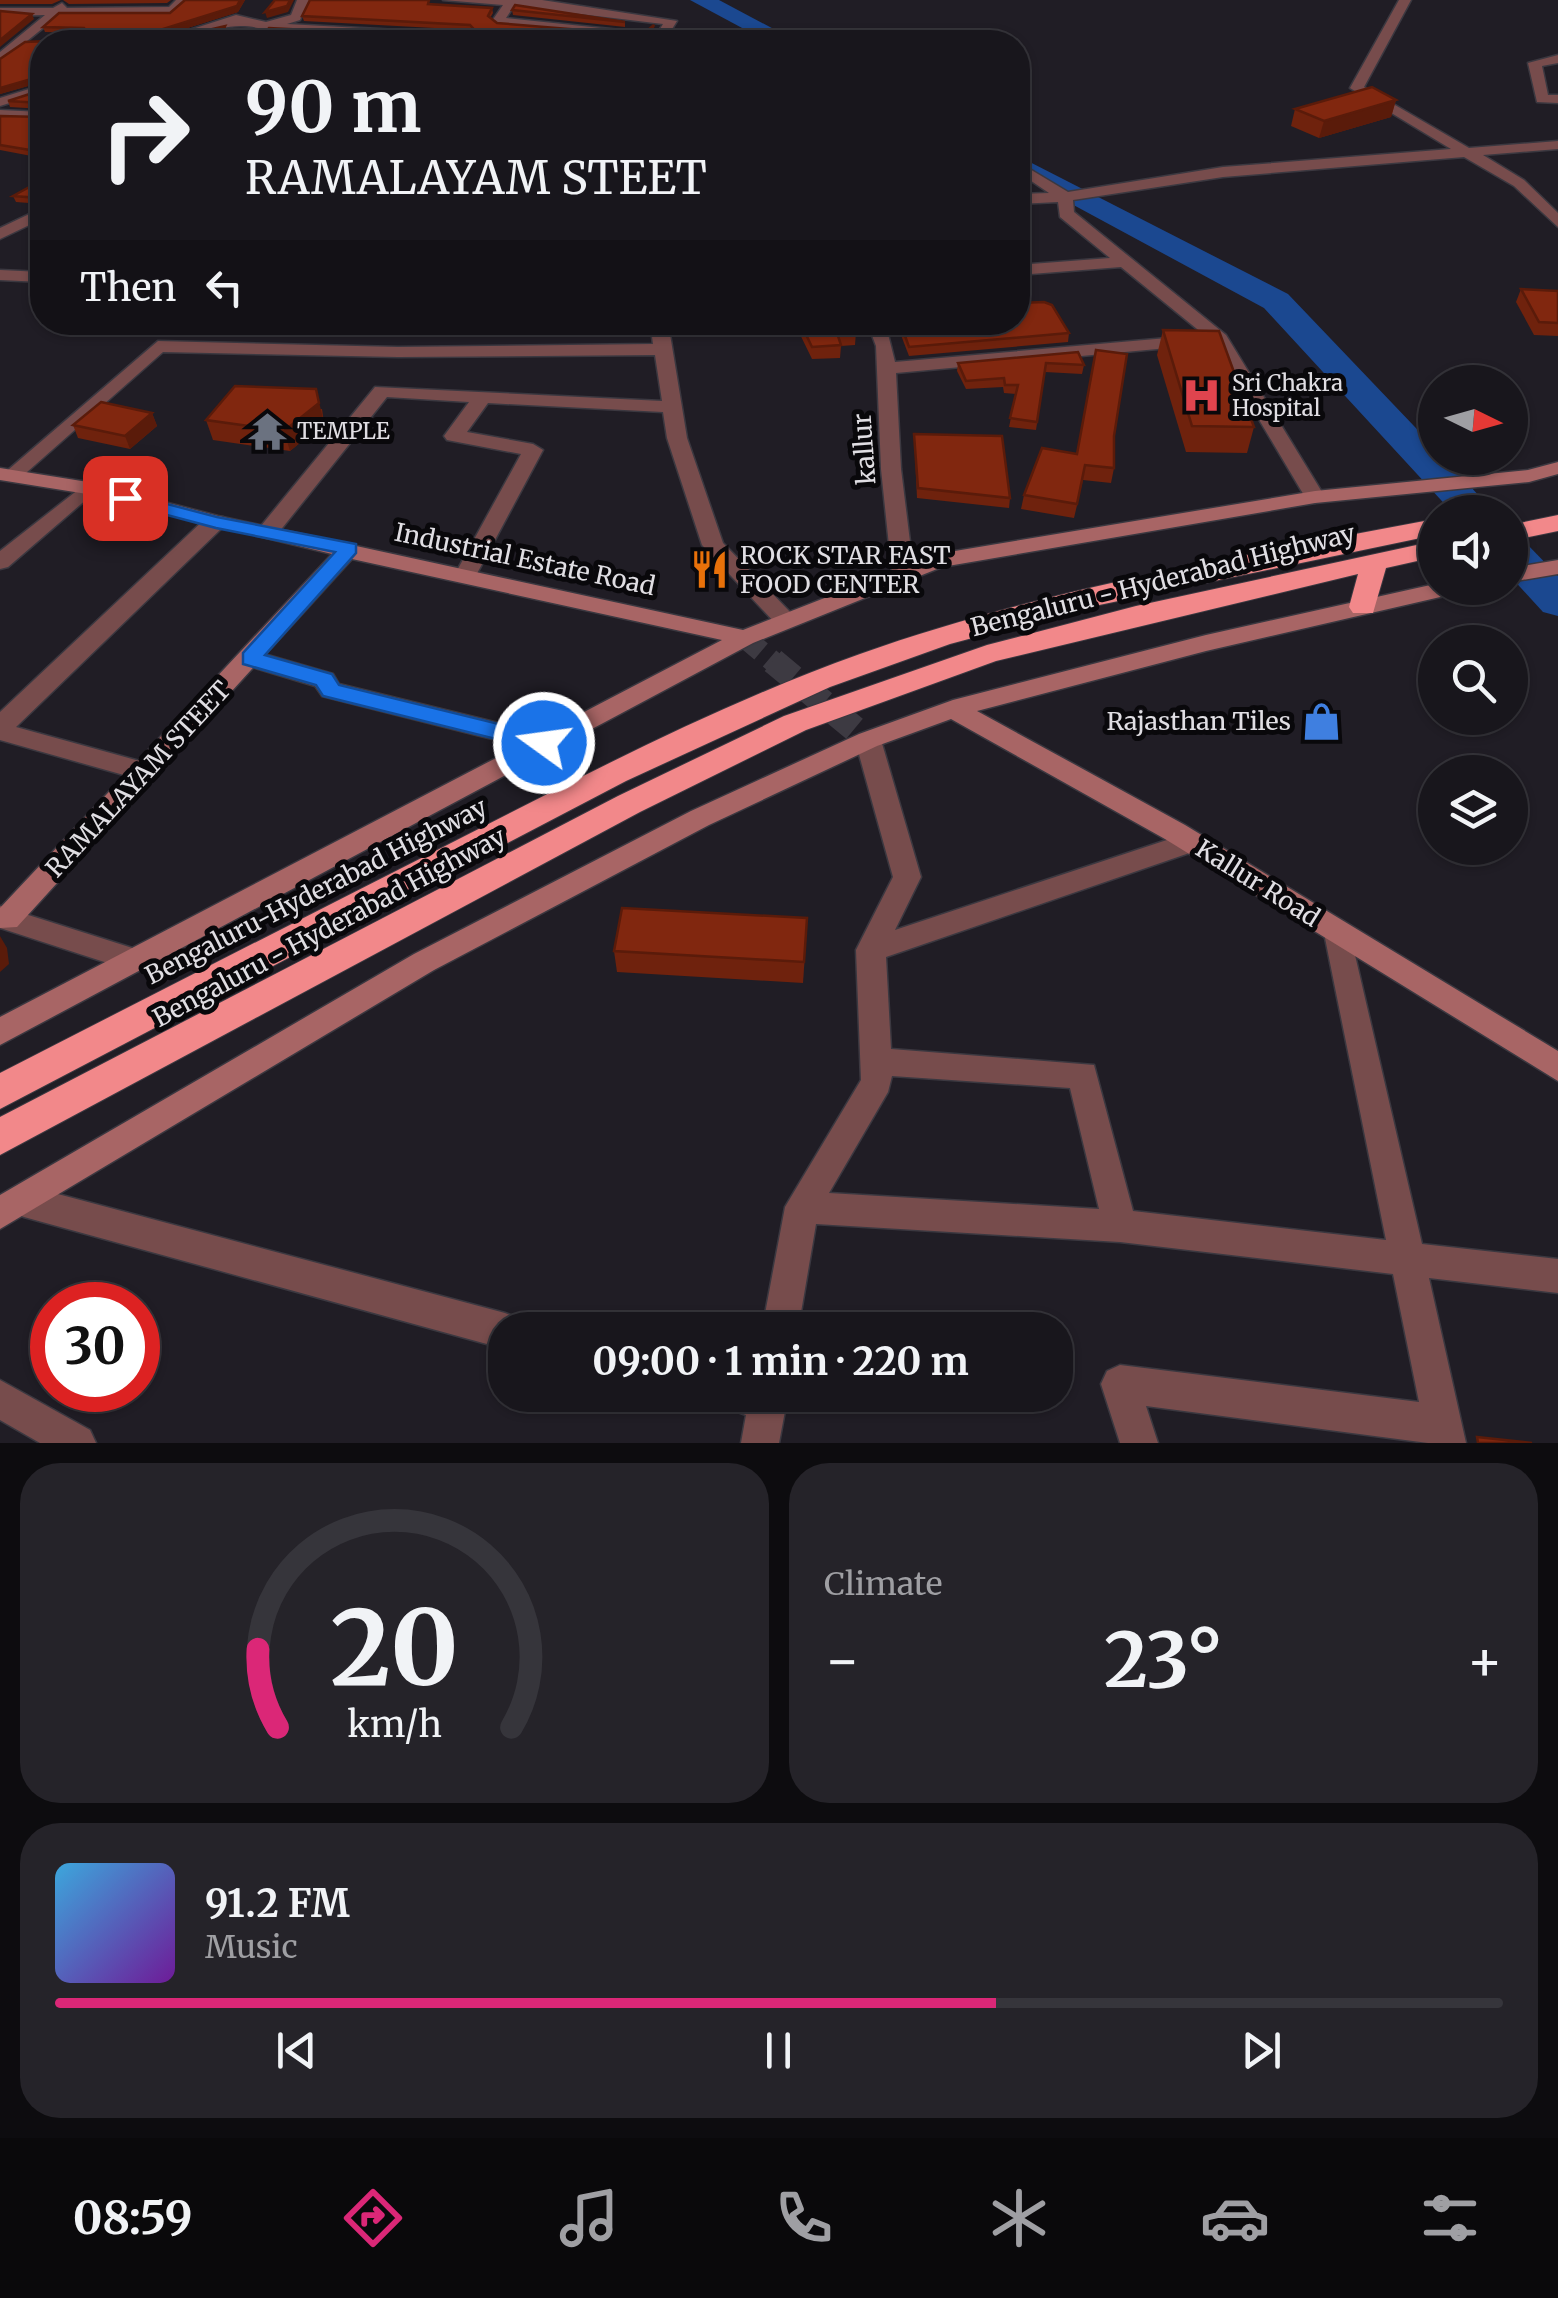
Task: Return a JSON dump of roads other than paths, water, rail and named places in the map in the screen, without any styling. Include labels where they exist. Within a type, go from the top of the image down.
[{"type":"highway","points":[[1528,510],[1558,504]]},
{"type":"highway","points":[[1528,529],[1558,523]]},
{"type":"highway","name":"Bengaluru-Hyderabad Highway","points":[[0,1092],[598,782],[762,702],[876,658],[1125,591],[1418,542]]},
{"type":"highway","name":"Bengaluru - Hyderabad Highway","points":[[0,1137],[630,804],[795,723],[987,654],[1374,562],[1418,544]]},
{"type":"highway","points":[[1363,607],[1374,562]]},
{"type":"street","points":[[0,10],[8,0]]},
{"type":"street","points":[[36,30],[69,0]]},
{"type":"street","points":[[0,10],[172,11],[182,0]]},
{"type":"street","points":[[262,30],[296,16],[303,0]]},
{"type":"street","points":[[434,12],[448,0],[511,2],[671,21],[666,30]]},
{"type":"street","points":[[1405,0],[1357,88],[1519,183],[1558,222]]},
{"type":"street","points":[[489,30],[511,2]]},
{"type":"street","points":[[199,30],[236,19],[312,30]]},
{"type":"street","points":[[498,21],[579,30]]},
{"type":"street","points":[[414,30],[422,23]]},
{"type":"street","points":[[0,59],[30,35]]},
{"type":"street","points":[[0,40],[30,40]]},
{"type":"street","points":[[1558,59],[1535,63],[1542,99],[1558,99]]},
{"type":"street","points":[[5,97],[30,92]]},
{"type":"street","points":[[0,114],[30,115]]},
{"type":"street","points":[[1030,198],[1064,197],[1223,172],[1558,144]]},
{"type":"street","points":[[1030,174],[1064,197],[1066,214],[1220,338],[1315,497]]},
{"type":"street","points":[[0,234],[30,220]]},
{"type":"street","points":[[20,226],[30,227]]},
{"type":"street","points":[[1030,269],[1126,262]]},
{"type":"street","points":[[0,275],[30,276]]},
{"type":"street","points":[[214,347],[225,335]]},
{"type":"street","points":[[661,335],[677,438],[713,545],[785,620]]},
{"type":"street","name":"kallur","points":[[881,335],[886,346],[903,574]]},
{"type":"street","points":[[886,368],[1220,338]]},
{"type":"street","points":[[5,475],[158,346],[398,352],[663,349]]},
{"type":"street","points":[[267,532],[382,391],[672,407]]},
{"type":"street","points":[[465,576],[534,450],[454,436],[482,397]]},
{"type":"street","points":[[0,1032],[745,638],[937,561],[1315,497],[1529,476],[1558,468]]},
{"type":"street","name":"Industrial Estate Road","points":[[5,475],[88,488],[216,522],[745,638]]},
{"type":"street","points":[[0,562],[88,488]]},
{"type":"street","points":[[145,772],[0,729],[216,522]]},
{"type":"street","name":"RAMALAYAM STEET","points":[[4,918],[145,772],[349,549]]},
{"type":"street","points":[[1528,572],[1558,566]]},
{"type":"street","points":[[12,1207],[424,962],[700,818],[868,740],[953,709],[1418,595]]},
{"type":"street","points":[[250,658],[324,680],[331,690],[544,743]]},
{"type":"street","name":"Kallur Road","points":[[953,709],[1191,842],[1558,1066]]},
{"type":"street","points":[[783,1312],[802,1207],[878,1082],[871,950],[907,877],[868,740]]},
{"type":"street","points":[[871,950],[1191,842]]},
{"type":"street","points":[[4,918],[135,960]]},
{"type":"street","points":[[1138,1443],[1120,1384],[1443,1433],[1411,1260],[1338,933]]},
{"type":"street","points":[[876,1061],[1083,1075],[1120,1226]]},
{"type":"street","points":[[12,1207],[488,1328]]},
{"type":"street","points":[[802,1207],[1120,1226],[1558,1276]]},
{"type":"street","points":[[0,1399],[77,1443]]},
{"type":"street","points":[[759,1412],[760,1443]]},
{"type":"waterway","points":[[701,0],[762,30]]},
{"type":"waterway","points":[[1030,170],[1276,301],[1458,495]]},
{"type":"waterway","points":[[1528,570],[1558,602]]},
{"type":"tunnel","points":[[745,638],[776,664]]},
{"type":"tunnel","points":[[773,661],[868,740]]},
{"type":"place","name":"Sri Chakra Hospital","points":[[1202,396]]},
{"type":"place","name":"TEMPLE","points":[[267,431]]},
{"type":"place","name":"ROCK STAR FAST FOOD CENTER","points":[[710,569]]},
{"type":"place","name":"Rajasthan Tiles","points":[[1321,721]]}]
